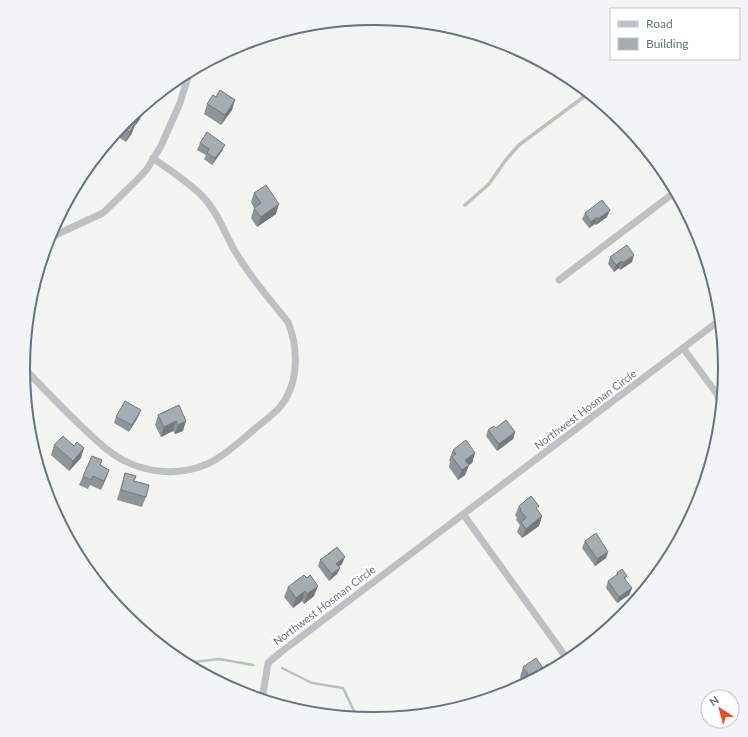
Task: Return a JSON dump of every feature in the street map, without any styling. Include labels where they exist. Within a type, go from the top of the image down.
[{"type":"street","points":[[59,234],[103,213],[138,179],[161,146],[180,103],[187,80]]},
{"type":"street","points":[[30,375],[102,447],[134,466],[155,471],[179,471],[198,468],[216,460],[278,409],[285,400],[291,386],[295,368],[295,351],[292,333],[288,322],[243,264],[224,228],[204,198],[194,188],[153,158]]},
{"type":"street","points":[[559,280],[670,196]]},
{"type":"street","name":"Northwest Hosman Circle","points":[[263,694],[268,663],[281,652],[715,324]]},
{"type":"street","points":[[683,348],[717,396]]},
{"type":"street","points":[[463,514],[564,655]]},
{"type":"lane","points":[[465,204],[489,184],[505,161],[520,145],[584,97]]},
{"type":"building","points":[[220,90],[235,100],[225,115],[207,104],[213,95],[216,97]]},
{"type":"building","points":[[135,123],[130,132],[127,130]]},
{"type":"building","points":[[207,132],[225,145],[215,158],[207,153],[209,149],[200,143]]},
{"type":"building","points":[[266,185],[279,204],[261,217],[254,208],[261,203],[254,193]]},
{"type":"building","points":[[602,200],[610,210],[598,219],[597,217],[591,222],[585,213]]},
{"type":"building","points":[[627,245],[634,255],[623,263],[622,261],[616,265],[610,257]]},
{"type":"building","points":[[125,401],[141,410],[132,425],[116,417]]},
{"type":"building","points":[[179,405],[186,421],[178,425],[176,421],[164,427],[158,415]]},
{"type":"building","points":[[506,420],[515,432],[499,444],[488,430],[494,426],[496,428]]},
{"type":"building","points":[[63,436],[74,446],[77,442],[84,448],[73,461],[54,445]]},
{"type":"building","points":[[466,440],[475,453],[465,460],[469,465],[462,470],[452,457],[456,454],[453,450]]},
{"type":"building","points":[[92,456],[102,460],[100,465],[109,470],[104,481],[93,476],[91,480],[83,476]]},
{"type":"building","points":[[125,473],[136,476],[134,481],[149,485],[146,497],[121,490]]},
{"type":"building","points":[[531,496],[539,506],[536,508],[542,516],[526,529],[521,522],[526,518],[519,506]]},
{"type":"building","points":[[596,533],[608,552],[597,559],[585,541]]},
{"type":"building","points":[[337,547],[345,557],[336,564],[340,568],[332,574],[320,560]]},
{"type":"building","points":[[622,569],[627,576],[624,578],[632,588],[619,597],[608,581]]},
{"type":"building","points":[[304,575],[307,578],[310,575],[318,586],[307,594],[305,591],[296,598],[288,587]]},
{"type":"building","points":[[536,658],[543,668],[529,675],[523,667]]},
{"type":"waterway","points":[[195,662],[219,659],[253,665]]},
{"type":"waterway","points":[[282,668],[312,683],[343,688],[354,711]]}]
